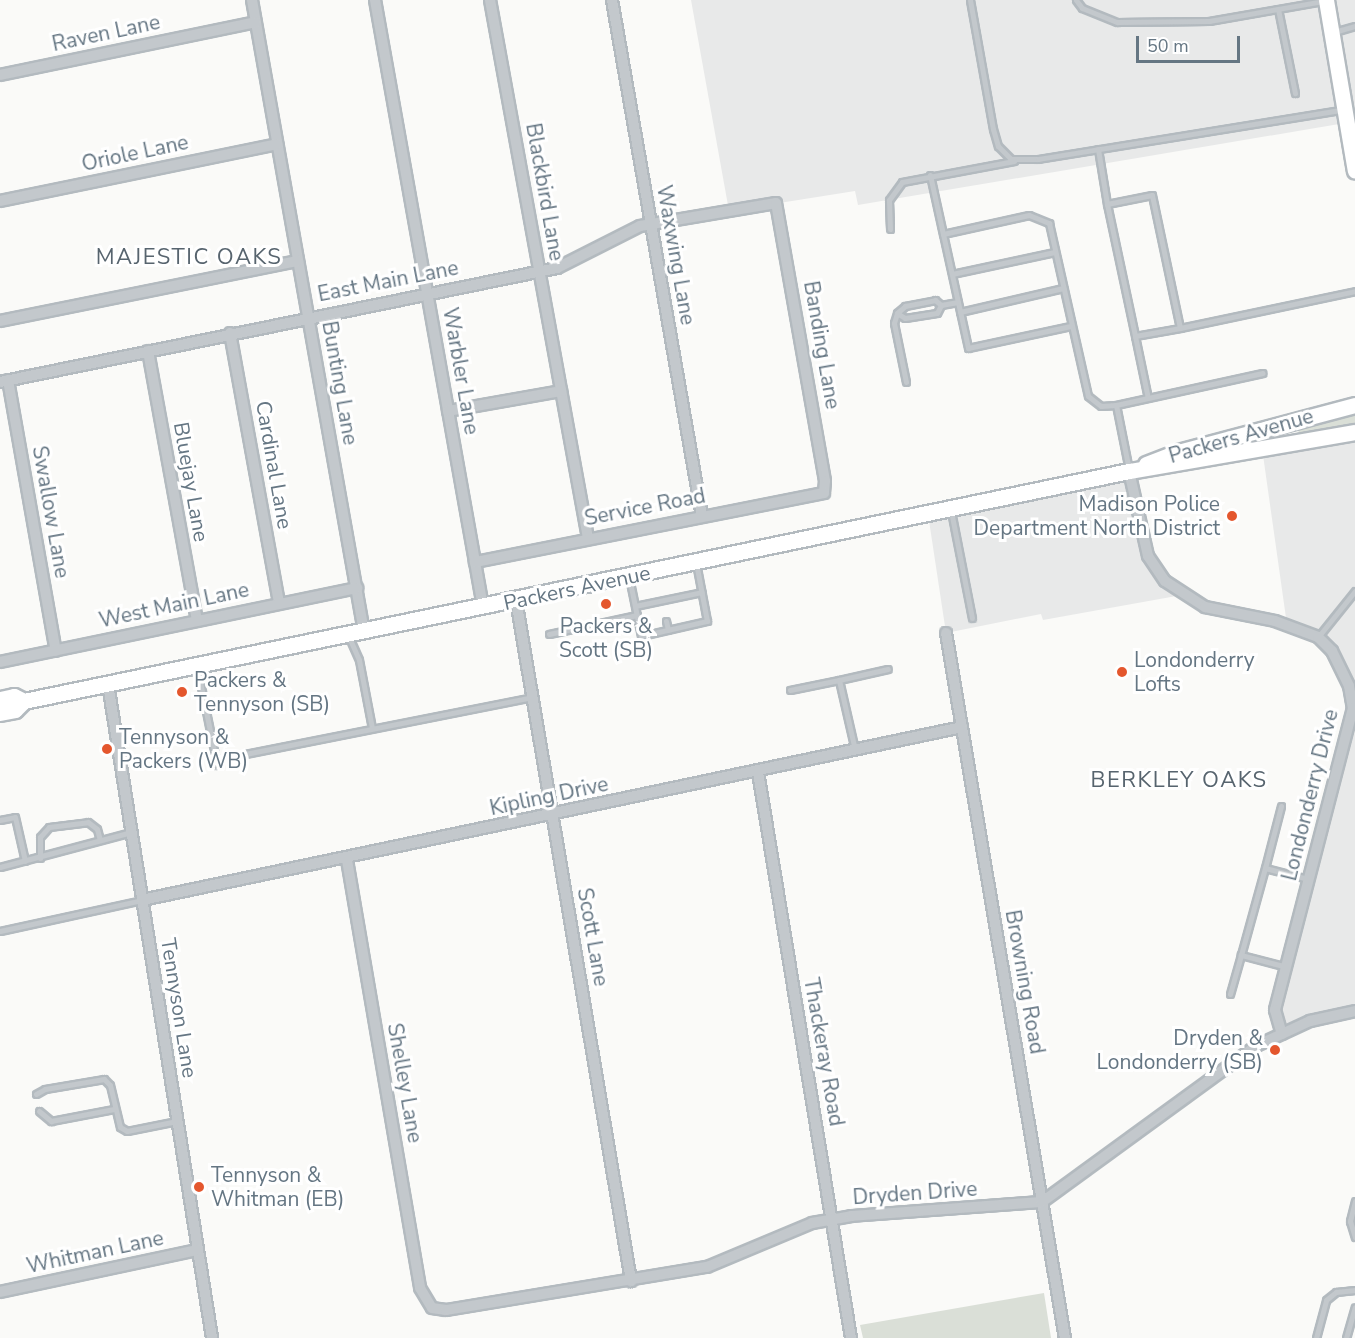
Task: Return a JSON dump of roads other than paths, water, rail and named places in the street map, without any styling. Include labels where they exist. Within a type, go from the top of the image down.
[{"type":"main road","points":[[1326,0],[1355,171]]},
{"type":"main road","name":"Packers Avenue","points":[[1129,471],[1178,452],[1355,405]]},
{"type":"main road","name":"Packers Avenue","points":[[0,713],[15,710],[24,701],[197,667],[1129,471],[1355,432]]},
{"type":"main road","name":"Packers Avenue","points":[[0,699],[14,696],[24,701]]},
{"type":"street","name":"Bunting Lane","points":[[252,0],[364,632]]},
{"type":"street","name":"Warbler Lane","points":[[375,0],[483,607]]},
{"type":"street","name":"Blackbird Lane","points":[[490,0],[588,538]]},
{"type":"street","name":"Waxwing Lane","points":[[612,0],[702,516]]},
{"type":"street","name":"Raven Lane","points":[[0,75],[256,22]]},
{"type":"street","name":"Oriole Lane","points":[[0,201],[277,144]]},
{"type":"street","name":"East Main Lane","points":[[4,381],[308,317],[557,268],[650,224],[776,203]]},
{"type":"street","name":"Banding Lane","points":[[776,203],[816,426],[824,493]]},
{"type":"street","points":[[0,321],[298,261]]},
{"type":"street","name":"Cardinal Lane","points":[[230,333],[279,603]]},
{"type":"street","name":"Bluejay Lane","points":[[148,351],[197,620]]},
{"type":"street","name":"Swallow Lane","points":[[4,381],[56,651]]},
{"type":"street","points":[[448,411],[561,391]]},
{"type":"street","points":[[1129,471],[1149,556],[1173,589],[1205,607],[1275,621],[1318,637]]},
{"type":"street","name":"Service Road","points":[[475,562],[824,493]]},
{"type":"street","name":"West Main Lane","points":[[0,662],[357,588]]},
{"type":"street","name":"Scott Lane","points":[[516,600],[631,1281]]},
{"type":"street","name":"Browning Road","points":[[946,633],[1065,1338]]},
{"type":"street","name":"Londonderry Drive","points":[[1282,1034],[1275,1010],[1353,708],[1342,668],[1318,637]]},
{"type":"street","name":"Tennyson Lane","points":[[108,684],[212,1338]]},
{"type":"street","name":"Kipling Drive","points":[[142,900],[347,860],[962,727]]},
{"type":"street","name":"Thackeray Road","points":[[758,772],[851,1338]]},
{"type":"street","name":"Shelley Lane","points":[[347,860],[420,1288],[432,1308]]},
{"type":"street","points":[[1042,1203],[1256,1046],[1310,1021],[1355,1011]]},
{"type":"street","name":"Dryden Drive","points":[[432,1308],[446,1310],[707,1267],[767,1239],[831,1220],[1042,1203]]},
{"type":"street","name":"Whitman Lane","points":[[0,1292],[198,1250]]},
{"type":"lane","points":[[970,0],[995,138],[1002,152],[1017,161]]},
{"type":"lane","points":[[1076,0],[1082,8],[1117,22],[1209,21],[1326,0]]},
{"type":"lane","points":[[1278,9],[1295,93]]},
{"type":"lane","points":[[1331,32],[1355,26]]},
{"type":"lane","points":[[890,229],[889,200],[896,187],[907,179],[1343,109]]},
{"type":"lane","points":[[1098,149],[1107,204],[1148,398]]},
{"type":"lane","points":[[930,175],[968,348],[1071,326]]},
{"type":"lane","points":[[1107,204],[1152,195],[1180,328]]},
{"type":"lane","points":[[943,234],[1029,215],[1048,223],[1088,396],[1101,406],[1116,405],[1263,373]]},
{"type":"lane","points":[[952,274],[1055,252]]},
{"type":"lane","points":[[960,312],[1063,288]]},
{"type":"lane","points":[[1135,336],[1355,291]]},
{"type":"lane","points":[[906,382],[894,323],[897,313],[905,306],[935,300],[941,306]]},
{"type":"lane","points":[[897,313],[905,318],[937,313],[941,306],[958,302]]},
{"type":"lane","points":[[1116,405],[1129,471]]},
{"type":"lane","points":[[950,509],[972,618]]},
{"type":"lane","points":[[629,576],[641,636],[707,621],[696,563]]},
{"type":"lane","points":[[1318,637],[1355,591]]},
{"type":"lane","points":[[635,606],[662,603],[702,592]]},
{"type":"lane","points":[[549,634],[637,615]]},
{"type":"lane","points":[[683,618],[684,627]]},
{"type":"lane","points":[[666,621],[668,630]]},
{"type":"lane","points":[[348,635],[359,660],[372,728]]},
{"type":"lane","points":[[197,667],[217,765]]},
{"type":"lane","points":[[790,690],[888,669]]},
{"type":"lane","points":[[839,680],[855,751]]},
{"type":"lane","points":[[245,754],[532,697]]},
{"type":"lane","points":[[1230,994],[1281,806]]},
{"type":"lane","points":[[0,820],[15,817],[25,861]]},
{"type":"lane","points":[[40,858],[40,837],[49,827],[88,822],[97,829],[100,840]]},
{"type":"lane","points":[[0,867],[132,832]]},
{"type":"lane","points":[[1265,868],[1310,879]]},
{"type":"lane","points":[[0,931],[142,900]]},
{"type":"lane","points":[[1241,955],[1287,967]]},
{"type":"lane","points":[[36,1094],[45,1089],[104,1078],[110,1085],[120,1127],[127,1131],[177,1121]]},
{"type":"lane","points":[[39,1112],[51,1121],[114,1108]]},
{"type":"lane","points":[[1355,1201],[1350,1221],[1355,1237]]},
{"type":"lane","points":[[1316,1338],[1326,1300],[1336,1292],[1355,1290]]},
{"type":"lane","points":[[1346,1338],[1355,1307]]},
{"type":"place","name":"Madison Police Department North District","points":[[1232,516]]},
{"type":"place","name":"Packers & Scott (SB)","points":[[606,604]]},
{"type":"place","name":"Londonderry Lofts","points":[[1122,672]]},
{"type":"place","name":"Packers & Tennyson (SB)","points":[[182,692]]},
{"type":"place","name":"Tennyson & Packers (WB)","points":[[107,749]]},
{"type":"place","name":"Dryden & Londonderry (SB)","points":[[1275,1050]]},
{"type":"place","name":"Tennyson & Whitman (EB)","points":[[199,1187]]},
{"type":"district","name":"MAJESTIC OAKS","points":[[189,258]]},
{"type":"district","name":"BERKLEY OAKS","points":[[1179,781]]}]
